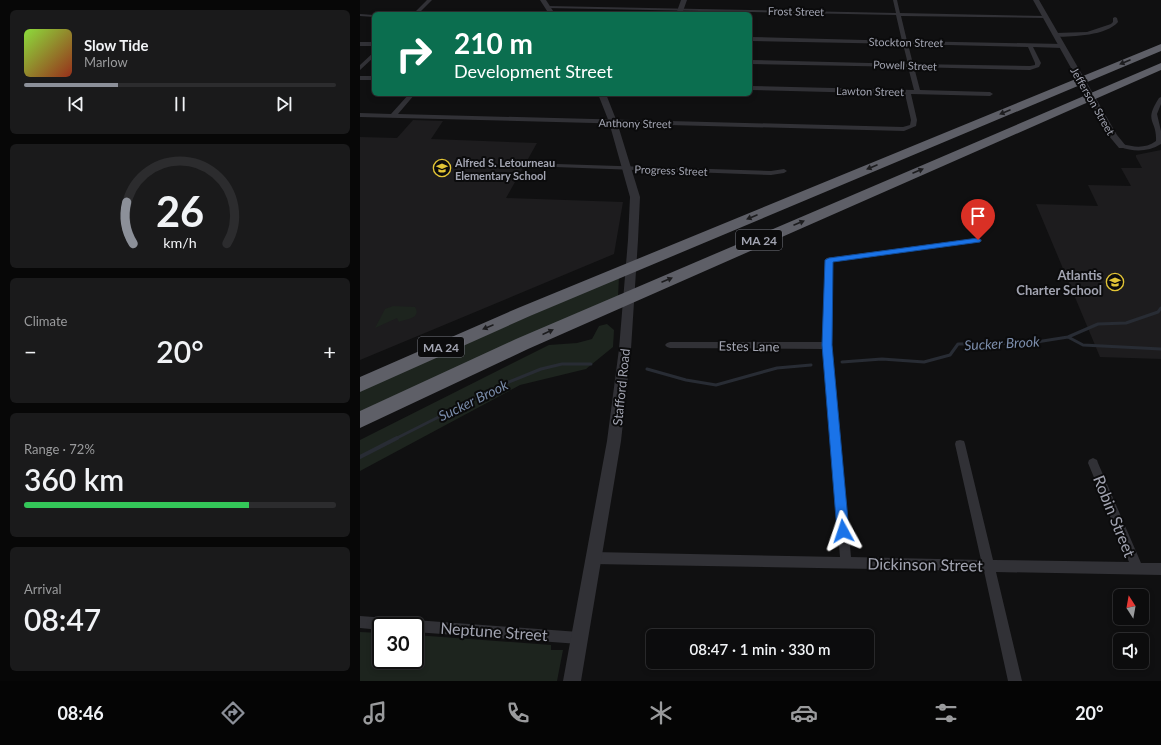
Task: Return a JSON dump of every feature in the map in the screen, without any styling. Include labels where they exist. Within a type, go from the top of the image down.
[{"type":"highway","name":"MA 24","points":[[360,385],[517,315],[1161,47]]},
{"type":"highway","name":"MA 24","points":[[360,420],[522,344],[1161,66]]},
{"type":"highway","points":[[360,427],[522,344]]},
{"type":"street","points":[[417,12],[430,0]]},
{"type":"street","points":[[543,0],[551,12]]},
{"type":"street","points":[[680,11],[684,0]]},
{"type":"street","points":[[895,0],[917,92]]},
{"type":"street","name":"Jefferson Street","points":[[1036,0],[1114,138],[1122,146],[1126,148],[1141,149],[1150,148],[1159,142],[1160,133],[1156,126],[1154,113],[1161,99]]},
{"type":"street","name":"Frost Street","points":[[547,7],[680,11],[1046,17]]},
{"type":"street","points":[[360,16],[372,16]]},
{"type":"street","points":[[1056,35],[1088,34],[1113,25],[1116,22],[1115,18]]},
{"type":"street","name":"Stockton Street","points":[[752,39],[1062,46]]},
{"type":"street","points":[[360,44],[372,44]]},
{"type":"street","name":"Powell Street","points":[[752,62],[1034,67],[1038,63],[1030,45]]},
{"type":"street","points":[[360,68],[372,56]]},
{"type":"street","points":[[360,78],[372,78]]},
{"type":"street","name":"Lawton Street","points":[[752,88],[990,94]]},
{"type":"street","name":"Anthony Street","points":[[360,115],[904,129],[912,126],[914,120],[908,92]]},
{"type":"street","points":[[392,116],[410,96]]},
{"type":"street","name":"Stafford Road","points":[[572,681],[614,441],[627,318],[633,240],[635,197],[613,122],[603,96]]},
{"type":"street","name":"Progress Street","points":[[557,166],[771,173],[784,171]]},
{"type":"street","points":[[846,562],[827,345],[829,260],[978,240]]},
{"type":"street","name":"Estes Lane","points":[[670,345],[827,345]]},
{"type":"street","points":[[960,444],[1015,681]]},
{"type":"street","name":"Robin Street","points":[[1093,463],[1136,568]]},
{"type":"street","name":"Dickinson Street","points":[[593,558],[1161,569]]},
{"type":"street","name":"Neptune Street","points":[[360,622],[579,638]]},
{"type":"shaded area","points":[[413,120],[443,121],[431,139],[537,143],[506,198],[623,202],[614,254],[360,360],[360,137],[397,138]]},
{"type":"shaded area","name":"Atlantis Charter School","points":[[1161,150],[1161,359],[1100,357],[1036,204],[1098,206],[1088,185],[1131,186],[1121,168],[1142,168],[1136,155]]},
{"type":"shaded area","points":[[619,277],[618,297],[360,414],[360,390]]},
{"type":"shaded area","points":[[393,306],[415,307],[417,311],[415,316],[412,318],[399,322],[397,318],[375,328],[385,309]]},
{"type":"shaded area","points":[[607,324],[614,330],[613,347],[586,369],[520,385],[360,471],[360,440],[549,345],[577,343],[592,339],[599,326]]},
{"type":"shaded area","points":[[360,632],[372,633],[372,669],[424,669],[424,636],[551,645],[551,650],[563,650],[557,681],[360,681]]},
{"type":"waterway","name":"Sucker Brook","points":[[1068,337],[1098,324],[1126,323],[1158,312],[1161,308]]},
{"type":"waterway","name":"Sucker Brook","points":[[842,362],[882,359],[924,362],[950,355],[958,344],[1030,343],[1068,337]]},
{"type":"waterway","points":[[1068,337],[1083,345],[1161,349]]},
{"type":"waterway","name":"Sucker Brook","points":[[395,439],[504,384],[541,369],[562,364],[591,364]]},
{"type":"waterway","name":"Sucker Brook","points":[[647,369],[686,380],[716,385],[777,368],[811,365]]},
{"type":"waterway","name":"Sucker Brook","points":[[360,457],[397,438]]},
{"type":"place","name":"Alfred S. Letourneau Elementary School","points":[[442,168]]},
{"type":"place","name":"Atlantis Charter School","points":[[1115,282]]},
{"type":"route","points":[[843,531],[827,345],[829,260],[978,240]]}]
